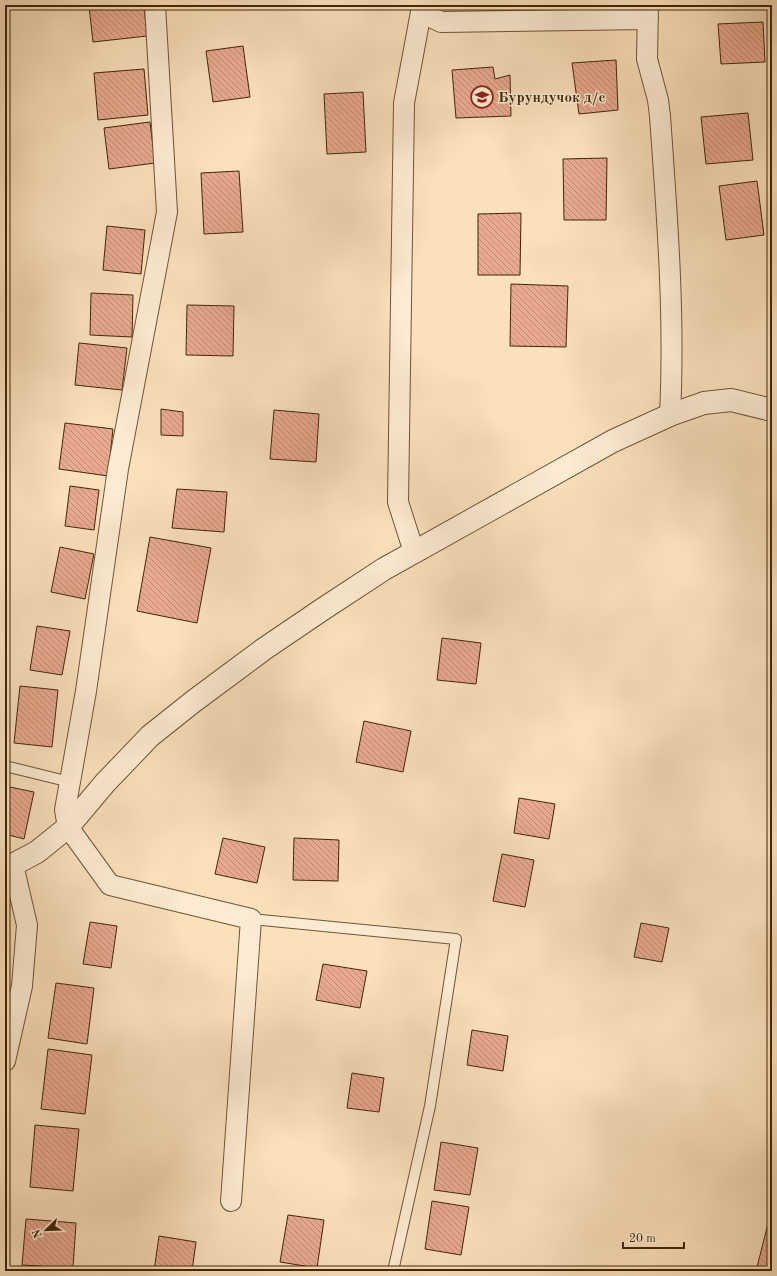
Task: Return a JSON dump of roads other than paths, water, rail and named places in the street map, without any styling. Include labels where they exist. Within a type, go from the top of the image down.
[{"type":"street","points":[[155,5],[167,212],[118,469],[86,691],[65,810],[68,827],[110,885],[251,919],[231,1201]]},
{"type":"street","points":[[414,552],[398,502],[398,494],[404,103],[421,8],[442,22],[648,12],[647,59],[658,100],[660,116],[671,270],[672,387],[670,415]]},
{"type":"street","points":[[5,1060],[22,986],[27,925],[9,867],[37,852],[68,827],[105,783],[150,736],[264,649],[384,568],[613,441],[670,415],[704,403],[730,400],[772,410]]},
{"type":"lane","points":[[5,766],[70,782]]},
{"type":"lane","points":[[251,919],[456,939],[430,1106],[393,1271]]},
{"type":"place","name":"Бурундучок д/с","points":[[482,97]]}]
